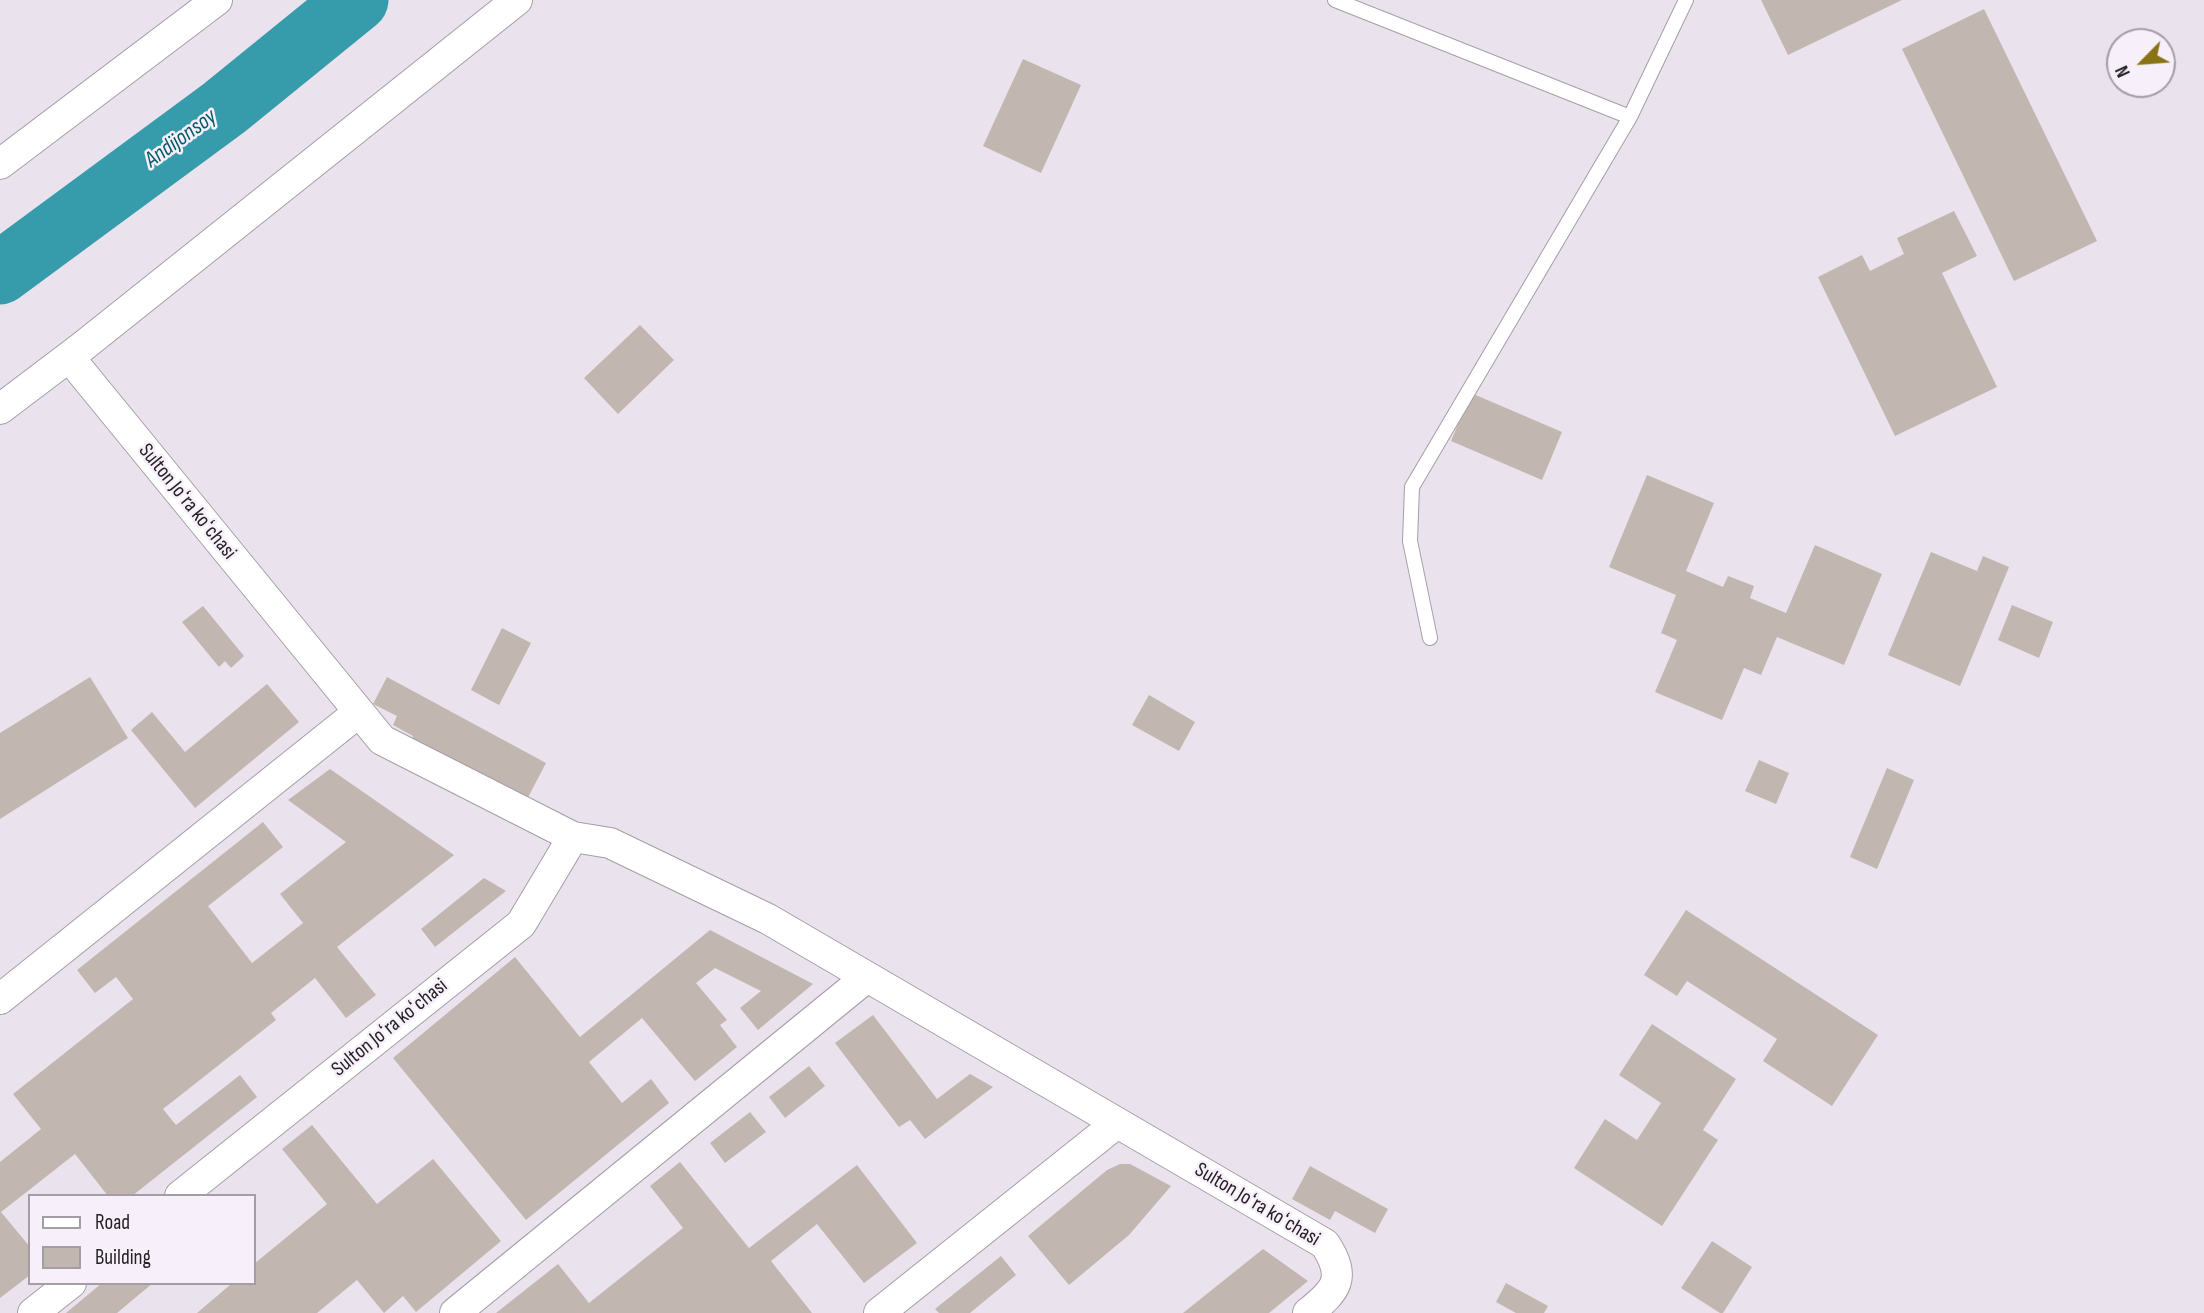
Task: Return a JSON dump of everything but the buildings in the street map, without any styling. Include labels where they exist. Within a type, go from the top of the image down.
[{"type":"street","points":[[0,164],[217,0]]},
{"type":"street","points":[[0,409],[517,0]]},
{"type":"street","name":"Sulton Joʻra koʻchasi","points":[[69,357],[382,740],[573,837],[610,843],[768,919],[1325,1244],[1335,1260],[1337,1280],[1328,1297],[1308,1313]]},
{"type":"street","points":[[0,999],[359,712]]},
{"type":"street","name":"Sulton Joʻra koʻchasi","points":[[183,1194],[521,924],[573,837]]},
{"type":"street","points":[[455,1313],[867,977]]},
{"type":"street","points":[[879,1313],[1117,1123]]},
{"type":"street","points":[[33,1313],[68,1285]]},
{"type":"lane","points":[[1335,0],[1630,117]]},
{"type":"lane","points":[[1430,638],[1410,541],[1412,487],[1630,117],[1686,0]]},
{"type":"waterway","name":"Andijonsoy","points":[[0,273],[224,108],[357,0]]}]
